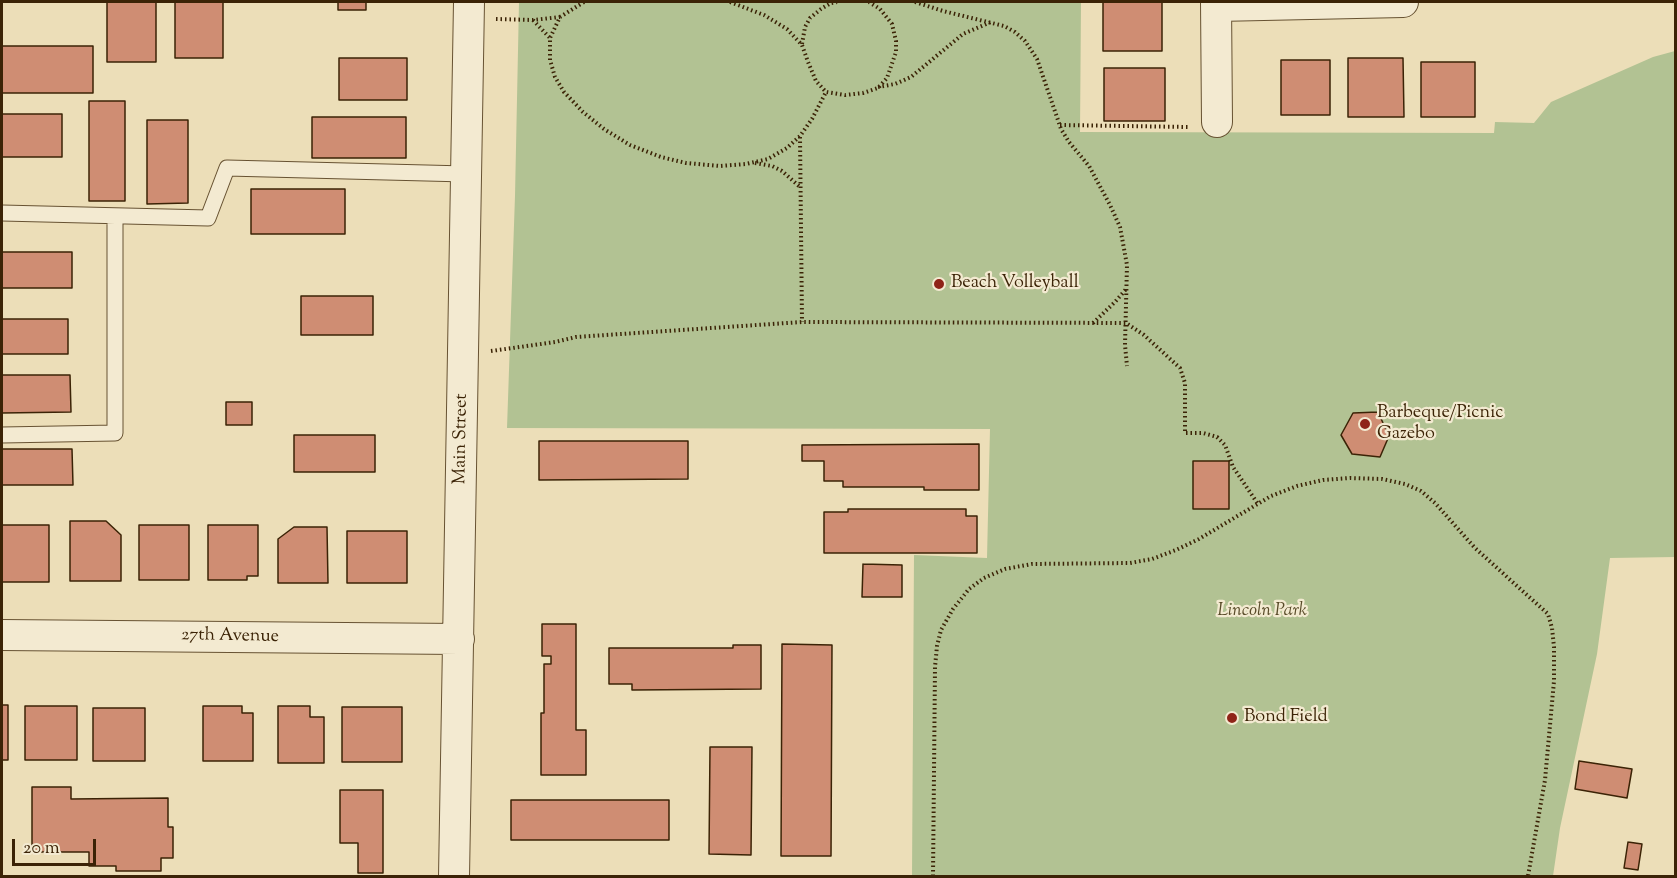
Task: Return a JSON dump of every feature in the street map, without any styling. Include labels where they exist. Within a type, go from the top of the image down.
[{"type":"street","points":[[1217,122],[1217,4],[1403,2]]},
{"type":"street","name":"Main Street","points":[[454,876],[469,10]]},
{"type":"street","name":"27th Avenue","points":[[2,634],[459,639]]},
{"type":"lane","points":[[2,213],[208,218],[227,168],[466,174]]},
{"type":"lane","points":[[2,435],[115,433],[115,217]]},
{"type":"path","points":[[469,10],[533,20],[560,17],[584,2]]},
{"type":"path","points":[[730,2],[764,15],[787,29],[802,45],[816,81],[826,92],[844,95],[863,93],[911,77],[963,34],[991,22]]},
{"type":"path","points":[[802,45],[805,27],[810,18],[831,3],[837,2]]},
{"type":"path","points":[[869,2],[880,9],[892,24],[896,41],[896,52],[887,78],[878,88]]},
{"type":"path","points":[[915,2],[1004,26],[1025,41],[1037,59],[1060,125],[1069,142],[1089,166],[1120,227],[1127,265],[1125,345],[1127,366]]},
{"type":"path","points":[[560,17],[550,38],[550,60],[555,77],[564,92],[604,129],[630,145],[661,157],[686,163],[720,166],[754,163],[768,159],[787,148],[800,136],[826,92]]},
{"type":"path","points":[[533,20],[550,38]]},
{"type":"path","points":[[1060,125],[1190,127],[1217,122]]},
{"type":"path","points":[[800,136],[802,322]]},
{"type":"path","points":[[754,163],[772,166],[782,171],[801,187]]},
{"type":"path","points":[[1093,323],[1127,288]]},
{"type":"path","points":[[464,353],[511,349],[576,337],[802,322],[1126,323],[1144,335],[1180,368],[1185,383],[1185,434],[1217,437],[1225,445],[1233,467],[1258,504]]},
{"type":"path","points":[[933,876],[937,646],[953,609],[969,589],[1005,569],[1032,564],[1113,564],[1152,559],[1199,539],[1271,496],[1297,486],[1323,480],[1350,478],[1405,484],[1421,491],[1435,503],[1475,548],[1548,614],[1554,647],[1554,692],[1545,780],[1528,876]]},
{"type":"green space","name":"Lincoln Park","points":[[519,2],[1081,2],[1080,132],[1494,133],[1495,122],[1534,123],[1551,102],[1653,57],[1675,51],[1675,557],[1610,558],[1597,654],[1560,828],[1553,876],[912,876],[914,555],[987,558],[990,429],[507,428]]},
{"type":"building","points":[[107,2],[156,2],[156,62],[107,62]]},
{"type":"building","points":[[175,2],[223,2],[223,58],[175,58]]},
{"type":"building","points":[[338,2],[366,2],[366,10],[338,10]]},
{"type":"building","points":[[1103,2],[1162,2],[1162,51],[1103,51]]},
{"type":"building","points":[[2,46],[93,46],[93,93],[2,93]]},
{"type":"building","points":[[339,58],[407,58],[407,100],[339,100]]},
{"type":"building","points":[[1348,58],[1403,58],[1404,117],[1348,117]]},
{"type":"building","points":[[1281,60],[1330,60],[1330,115],[1281,115]]},
{"type":"building","points":[[1421,62],[1475,62],[1475,117],[1421,117]]},
{"type":"building","points":[[1104,68],[1165,68],[1165,121],[1104,121]]},
{"type":"building","points":[[89,101],[125,101],[125,201],[89,201]]},
{"type":"building","points":[[2,114],[62,114],[62,157],[2,157]]},
{"type":"building","points":[[312,117],[406,117],[406,158],[312,158]]},
{"type":"building","points":[[147,120],[188,120],[188,203],[147,204]]},
{"type":"building","points":[[251,189],[345,189],[345,234],[251,234]]},
{"type":"building","points":[[2,252],[72,252],[72,288],[2,288]]},
{"type":"building","points":[[301,296],[373,296],[373,335],[301,335]]},
{"type":"building","points":[[2,319],[68,319],[68,354],[2,354]]},
{"type":"building","points":[[2,375],[70,375],[71,412],[2,413]]},
{"type":"building","points":[[226,402],[252,402],[252,425],[226,425]]},
{"type":"building","name":"Barbeque/Picnic Gazebo","points":[[1378,412],[1389,436],[1380,457],[1352,454],[1341,435],[1353,413]]},
{"type":"building","points":[[294,435],[375,435],[375,472],[294,472]]},
{"type":"building","points":[[539,441],[688,441],[688,479],[539,480]]},
{"type":"building","points":[[979,444],[979,490],[843,487],[843,481],[824,481],[824,461],[802,461],[802,445]]},
{"type":"building","points":[[2,449],[72,449],[73,485],[2,485]]},
{"type":"building","points":[[1193,461],[1229,461],[1229,509],[1193,509]]},
{"type":"building","points":[[848,509],[966,509],[966,516],[977,516],[977,553],[824,553],[824,512],[848,512]]},
{"type":"building","points":[[70,521],[106,521],[121,535],[121,581],[70,581]]},
{"type":"building","points":[[2,525],[49,525],[49,582],[2,582]]},
{"type":"building","points":[[139,525],[189,525],[189,580],[139,580]]},
{"type":"building","points":[[208,525],[258,525],[258,576],[247,576],[247,580],[208,580]]},
{"type":"building","points":[[294,527],[327,527],[328,583],[278,583],[278,539]]},
{"type":"building","points":[[347,531],[407,531],[407,583],[347,583]]},
{"type":"building","points":[[863,564],[902,565],[902,597],[862,597]]},
{"type":"building","points":[[542,624],[576,624],[576,730],[586,730],[586,775],[541,775],[544,664],[551,664],[551,656],[542,656]]},
{"type":"building","points":[[782,644],[832,645],[831,856],[781,856]]},
{"type":"building","points":[[733,645],[761,645],[761,689],[632,690],[632,684],[609,684],[609,648],[733,648]]},
{"type":"building","points":[[2,705],[8,705],[8,760],[2,760]]},
{"type":"building","points":[[25,706],[77,706],[77,760],[25,760]]},
{"type":"building","points":[[203,706],[242,706],[242,713],[253,713],[253,761],[203,761]]},
{"type":"building","points":[[278,706],[310,706],[310,717],[324,717],[324,763],[278,763]]},
{"type":"building","points":[[342,707],[402,707],[402,762],[342,762]]},
{"type":"building","points":[[93,708],[145,708],[145,761],[93,761]]},
{"type":"building","points":[[710,747],[752,747],[751,855],[709,854]]},
{"type":"building","points":[[1579,761],[1632,769],[1627,798],[1575,789]]},
{"type":"building","points":[[32,787],[71,787],[71,799],[168,798],[168,827],[173,827],[173,858],[161,858],[161,871],[116,871],[116,866],[89,866],[89,852],[32,852]]},
{"type":"building","points":[[340,790],[383,790],[383,873],[358,873],[358,843],[340,843]]},
{"type":"building","points":[[511,800],[669,800],[669,840],[511,840]]},
{"type":"building","points":[[1628,842],[1642,844],[1638,870],[1624,868]]},
{"type":"place","name":"Beach Volleyball","points":[[939,284]]},
{"type":"place","name":"Barbeque/Picnic Gazebo","points":[[1365,424]]},
{"type":"place","name":"Bond Field","points":[[1232,718]]}]
